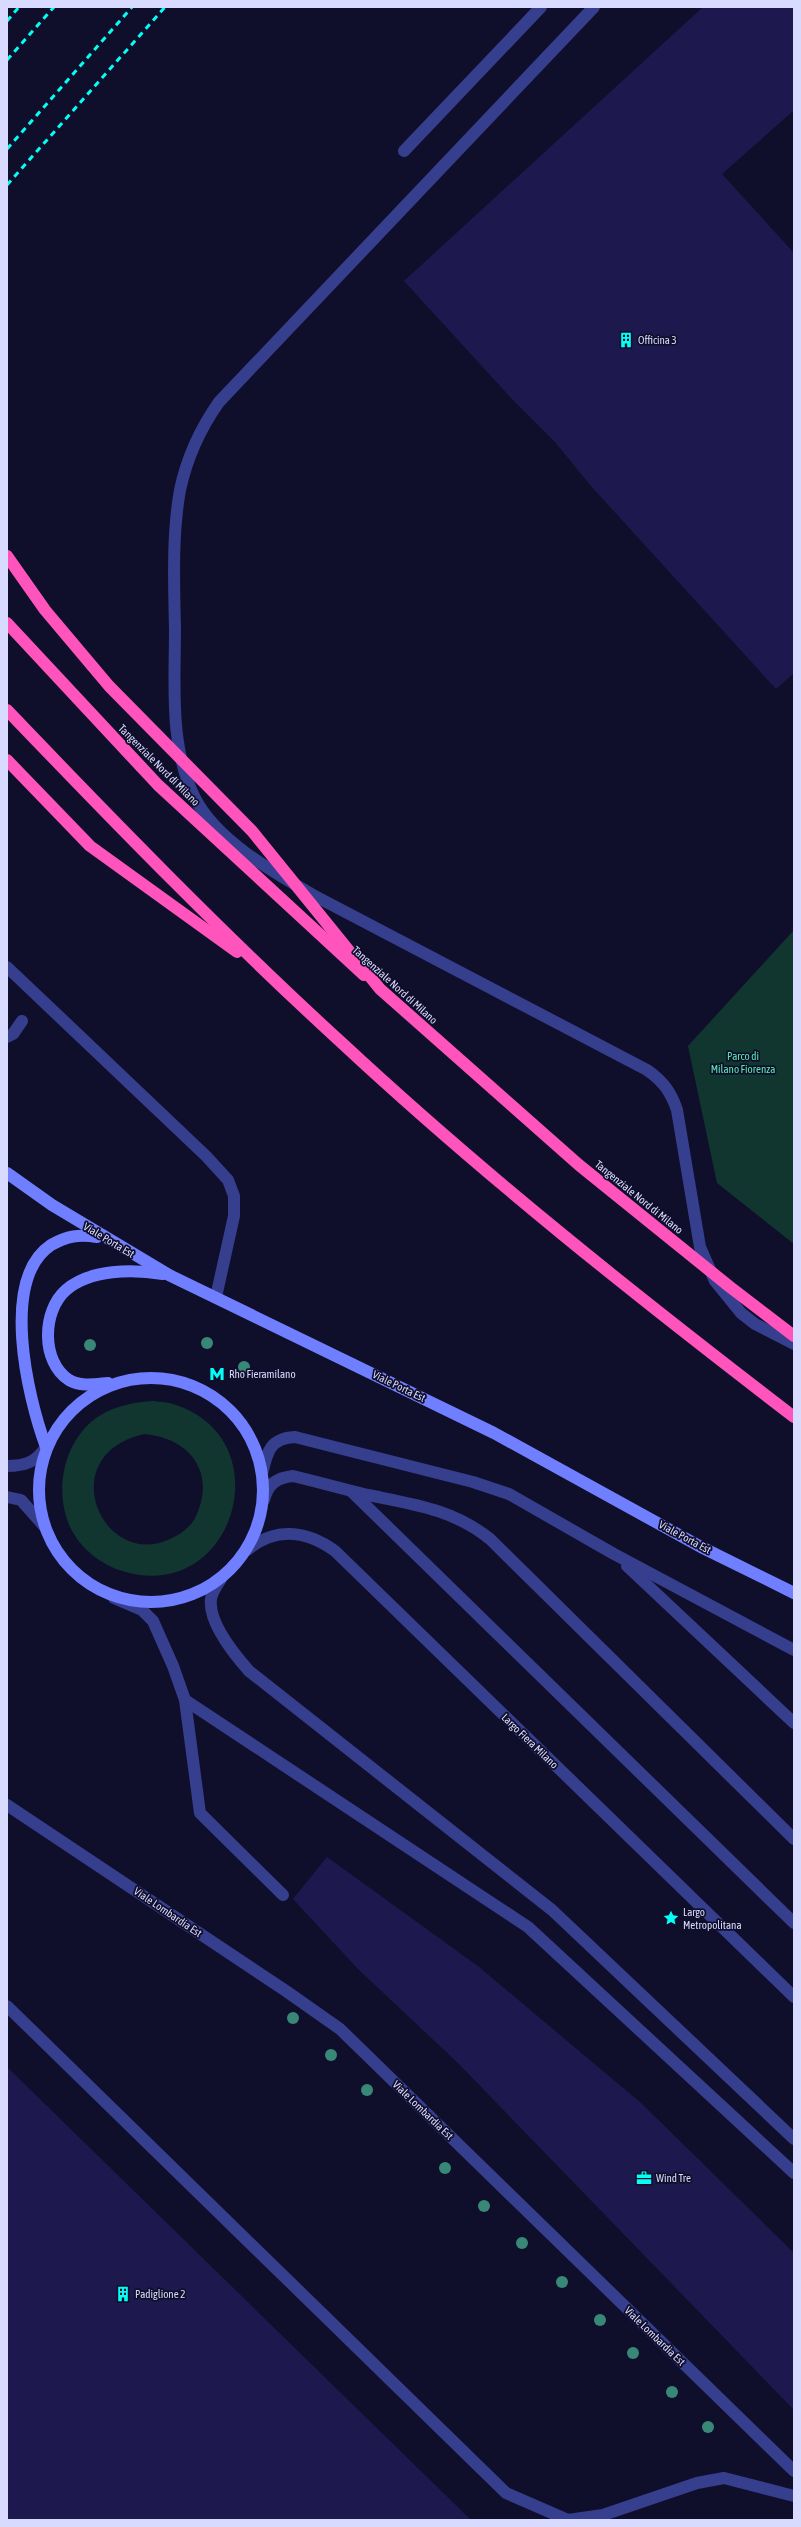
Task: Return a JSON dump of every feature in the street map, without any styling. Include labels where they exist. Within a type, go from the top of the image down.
[{"type":"highway","points":[[7,556],[45,610],[109,686],[252,831],[380,989]]},
{"type":"highway","name":"Tangenziale Nord di Milano","points":[[7,623],[158,785],[380,989],[579,1165],[730,1287],[794,1336]]},
{"type":"highway","points":[[7,710],[188,897],[272,978],[384,1081],[534,1212],[683,1332],[794,1417]]},
{"type":"highway","points":[[7,760],[90,846],[272,978]]},
{"type":"street","name":"Viale Porta Est","points":[[7,1173],[52,1205],[104,1238],[169,1275],[494,1433],[701,1546],[794,1592]]},
{"type":"street","points":[[14,1329],[15,1309],[20,1281],[36,1255],[45,1248],[70,1236],[83,1234],[104,1238]]},
{"type":"street","points":[[125,1380],[96,1392],[73,1408],[57,1426],[46,1447],[40,1472],[37,1498],[44,1526],[59,1557],[83,1582],[114,1598],[148,1604],[186,1598],[220,1579],[247,1550],[258,1526],[264,1500],[262,1474],[251,1437],[228,1408],[197,1387],[162,1377],[125,1380],[94,1385],[81,1384],[65,1376],[54,1361],[49,1346],[49,1324],[52,1311],[65,1290],[82,1280],[131,1271],[169,1275]]},
{"type":"street","points":[[9,1308],[33,1412],[46,1447]]},
{"type":"lane","points":[[404,151],[542,7]]},
{"type":"lane","points":[[594,7],[219,402],[200,429],[188,460],[180,490],[175,536],[176,733],[184,773],[195,800],[237,847],[272,872],[658,1078],[673,1096],[677,1110],[700,1247],[715,1281],[741,1313],[755,1324],[794,1344]]},
{"type":"lane","points":[[7,967],[206,1156],[228,1180],[234,1196],[234,1216],[216,1297]]},
{"type":"lane","points":[[7,1037],[13,1034],[22,1021]]},
{"type":"lane","points":[[262,1474],[267,1454],[272,1445],[278,1440],[295,1437],[473,1482],[509,1494],[614,1554],[794,1650]]},
{"type":"lane","points":[[7,1466],[28,1464],[36,1460],[46,1447]]},
{"type":"lane","points":[[264,1500],[270,1484],[285,1477],[293,1476],[432,1509],[472,1524],[490,1539],[794,1839]]},
{"type":"lane","points":[[351,1491],[794,1923]]},
{"type":"lane","points":[[7,1497],[21,1500],[44,1526]]},
{"type":"lane","name":"Largo Fiera Milano","points":[[247,1550],[259,1540],[275,1535],[290,1533],[324,1543],[335,1551],[794,1998]]},
{"type":"lane","points":[[614,1554],[794,1723]]},
{"type":"lane","points":[[220,1579],[211,1598],[214,1619],[233,1653],[249,1671],[552,1910],[794,2139]]},
{"type":"lane","points":[[114,1598],[142,1610],[153,1621],[174,1666],[185,1700],[200,1813],[283,1895]]},
{"type":"lane","points":[[185,1700],[528,1927],[794,2173]]},
{"type":"lane","name":"Viale Lombardia Est","points":[[7,1805],[286,1991],[340,2029],[794,2471]]},
{"type":"lane","points":[[7,2006],[506,2493],[568,2520],[603,2515],[697,2483],[724,2478],[794,2496]]},
{"type":"green space","name":"Parco di Milano Fiorenza","points":[[794,930],[794,1244],[717,1183],[688,1046]]},
{"type":"green space","points":[[153,1401],[176,1405],[209,1424],[229,1451],[235,1483],[230,1516],[215,1544],[191,1566],[158,1576],[119,1570],[102,1562],[87,1550],[80,1543],[70,1527],[63,1504],[62,1489],[67,1458],[82,1431],[93,1420],[106,1412],[123,1406]],"holes":[[[144,1434],[161,1437],[175,1443],[187,1451],[195,1461],[201,1473],[203,1487],[201,1502],[195,1518],[184,1531],[170,1539],[146,1545],[124,1539],[108,1525],[97,1506],[94,1485],[100,1464],[116,1446]]]},
{"type":"building","name":"Officina 3","points":[[703,7],[794,7],[794,110],[722,174],[794,253],[794,673],[776,689],[591,486],[555,442],[512,399],[404,281]]},
{"type":"building","name":"Wind Tre","points":[[327,1857],[479,1967],[641,2103],[794,2253],[794,2410],[458,2063],[358,1969],[293,1899]]},
{"type":"building","name":"Padiglione 2","points":[[7,2067],[471,2520],[7,2520]]},
{"type":"railway","points":[[7,21],[19,7]]},
{"type":"railway","points":[[7,60],[54,7]]},
{"type":"railway","points":[[7,149],[132,7]]},
{"type":"railway","points":[[7,185],[165,7]]},
{"type":"place","name":"Officina 3","points":[[626,340]]},
{"type":"place","name":"Rho Fieramilano","points":[[217,1374]]},
{"type":"place","name":"Largo Metropolitana","points":[[671,1918]]},
{"type":"place","name":"Wind Tre","points":[[644,2178]]},
{"type":"place","name":"Padiglione 2","points":[[123,2294]]}]
